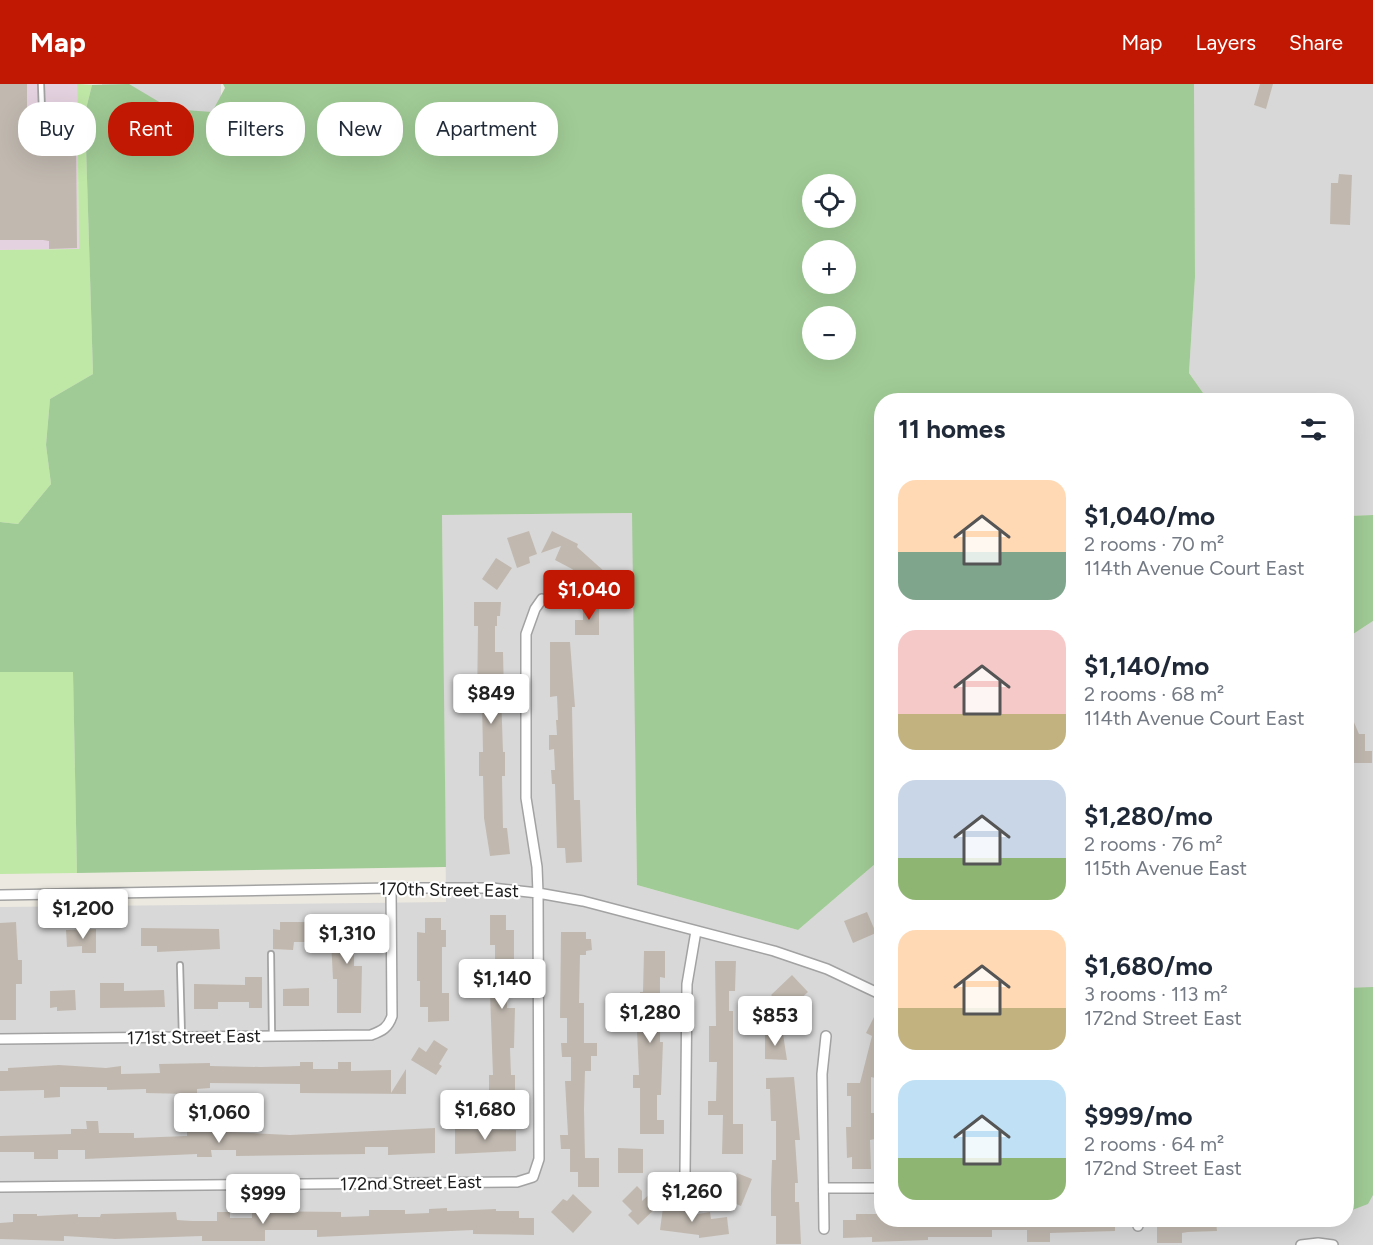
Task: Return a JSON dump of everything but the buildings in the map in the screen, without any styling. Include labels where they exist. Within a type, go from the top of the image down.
[{"type":"street","points":[[538,893],[537,867],[526,798],[526,634],[534,609],[542,599]]},
{"type":"street","name":"170th Street East","points":[[0,895],[391,888],[492,888],[538,893],[583,901],[774,951],[827,969],[874,991]]},
{"type":"street","name":"171st Street East","points":[[0,1039],[371,1035],[386,1029],[392,1016],[391,888]]},
{"type":"street","name":"172nd Street East","points":[[0,1187],[517,1182],[533,1177],[539,1159],[538,893]]},
{"type":"street","points":[[685,1174],[687,984],[696,931]]},
{"type":"street","points":[[824,1229],[822,1074],[826,1036]]},
{"type":"street","points":[[824,1188],[874,1188]]},
{"type":"street","points":[[1301,1245],[1318,1243],[1333,1245]]},
{"type":"lane","points":[[41,84],[42,102]]},
{"type":"lane","points":[[271,954],[272,1036]]},
{"type":"lane","points":[[180,964],[182,1037]]},
{"type":"shaded area","points":[[0,84],[77,84],[77,102],[18,102],[18,156],[78,156],[79,249],[0,250]]},
{"type":"shaded area","points":[[102,84],[221,84],[221,102],[206,102],[206,126],[194,126],[194,102],[108,102],[108,127],[102,127]]},
{"type":"shaded area","points":[[1192,84],[1373,84],[1373,515],[1354,516],[1354,393],[1203,393],[1189,373],[1195,277]]},
{"type":"shaded area","points":[[633,513],[637,885],[798,930],[874,865],[874,1227],[1354,1227],[1354,633],[1373,621],[1373,1245],[0,1245],[0,907],[446,902],[442,515]]},
{"type":"green space","points":[[77,84],[92,85],[88,102],[77,102]]},
{"type":"green space","points":[[129,84],[159,102],[108,102],[108,156],[194,156],[194,111],[206,112],[206,156],[305,156],[305,102],[217,102],[225,88],[223,84],[1194,84],[1195,277],[1189,373],[1203,393],[874,393],[874,865],[798,930],[637,885],[632,513],[442,515],[446,867],[77,873],[73,672],[0,672],[0,522],[18,524],[51,484],[46,445],[50,399],[93,374],[86,156],[96,156],[96,102],[88,102],[92,85]]},
{"type":"green space","points":[[78,156],[86,156],[93,374],[50,399],[46,445],[51,484],[18,524],[0,522],[0,250],[79,249]]},
{"type":"green space","points":[[1373,515],[1373,621],[1354,633],[1354,516]]},
{"type":"green space","points":[[73,671],[77,873],[0,874],[0,672]]},
{"type":"green space","points":[[1373,987],[1373,1195],[1368,1204],[1354,1209],[1354,988]]}]
